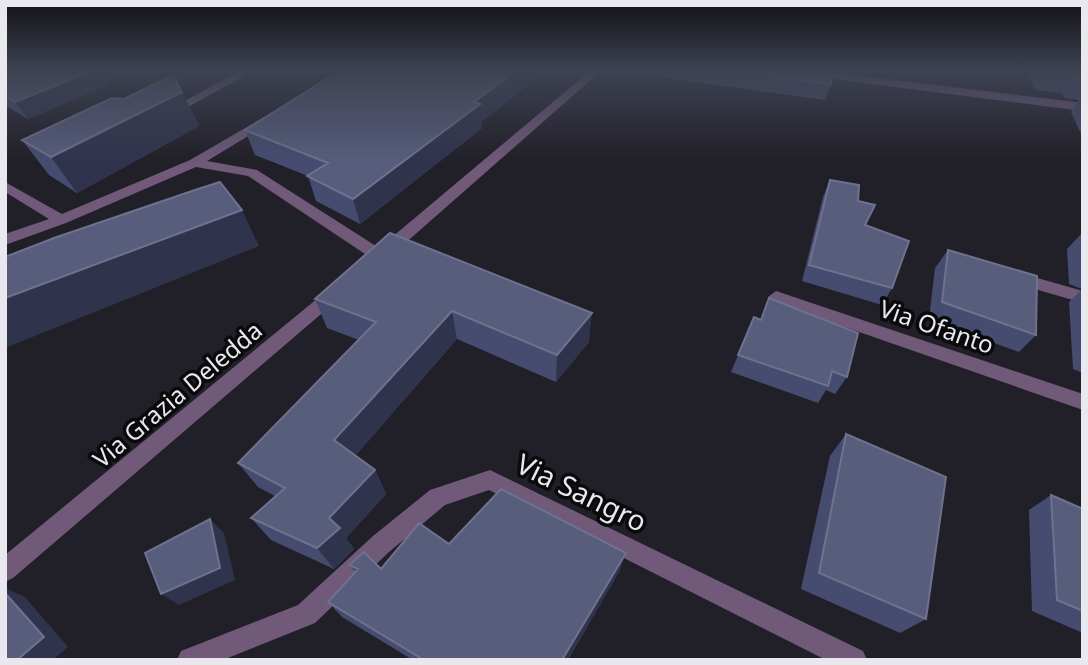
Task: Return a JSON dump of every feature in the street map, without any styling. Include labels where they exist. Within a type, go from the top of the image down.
[{"type":"street","points":[[151,121],[190,101]]},
{"type":"street","points":[[195,163],[252,173],[375,260],[561,101]]},
{"type":"street","points":[[1035,101],[1083,107]]},
{"type":"street","points":[[5,240],[61,220],[195,163],[277,113]]},
{"type":"street","points":[[6,188],[61,220]]},
{"type":"street","points":[[1034,282],[1083,297]]},
{"type":"street","name":"Via Grazia Deledda","points":[[5,570],[348,283]]},
{"type":"street","name":"Via Ofanto","points":[[776,297],[1083,402]]},
{"type":"street","name":"Via Sangro","points":[[191,660],[306,614],[381,544],[438,497],[490,480],[855,660]]},
{"type":"building","points":[[106,101],[164,101],[51,157],[22,140]]},
{"type":"building","points":[[291,101],[475,101],[480,104],[353,199],[307,176],[328,163],[245,130]]},
{"type":"building","points":[[830,180],[859,185],[858,201],[875,205],[865,225],[909,241],[892,288],[809,265]]},
{"type":"building","points":[[220,182],[242,210],[5,298],[5,257]]},
{"type":"building","points":[[390,233],[592,313],[557,355],[452,311],[334,440],[375,470],[329,518],[340,528],[317,548],[251,518],[285,488],[238,463],[376,322],[315,299]]},
{"type":"building","points":[[948,250],[1037,276],[1036,335],[942,302]]},
{"type":"building","points":[[769,298],[858,333],[847,377],[832,371],[828,386],[738,355],[754,317],[761,320]]},
{"type":"building","points":[[846,434],[946,477],[926,619],[819,573]]},
{"type":"building","points":[[501,489],[626,553],[562,660],[424,660],[328,602],[358,569],[349,565],[364,552],[381,569],[419,523],[449,544]]},
{"type":"building","points":[[1051,495],[1083,509],[1083,611],[1057,600]]},
{"type":"building","points":[[210,519],[220,568],[161,594],[145,553]]},
{"type":"building","points":[[5,593],[44,637],[17,660],[5,660]]}]
